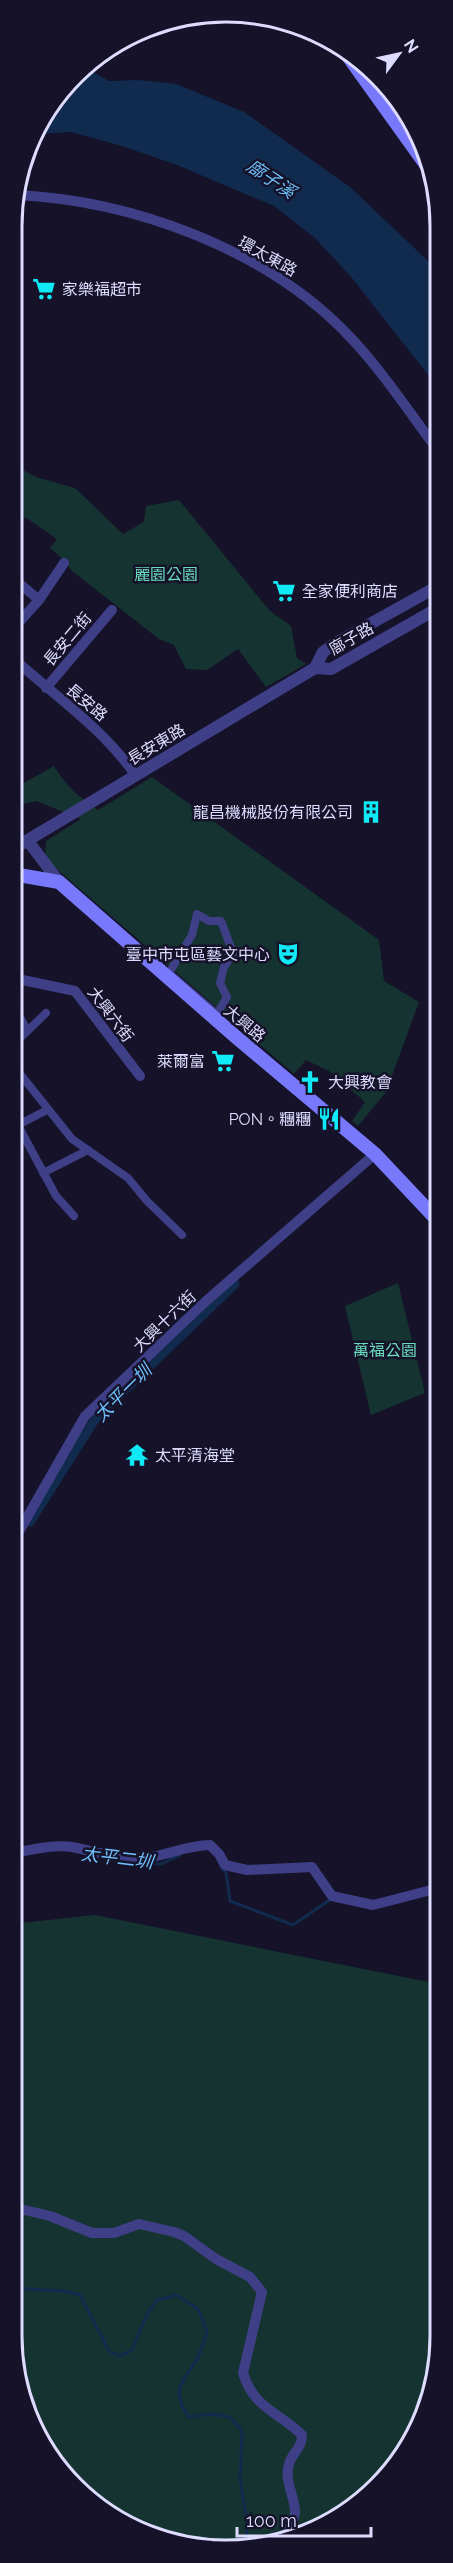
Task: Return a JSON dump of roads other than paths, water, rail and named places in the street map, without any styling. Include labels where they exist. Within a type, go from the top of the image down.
[{"type":"main road","points":[[358,71],[415,150]]},
{"type":"main road","points":[[23,876],[59,882]]},
{"type":"main road","name":"大興路","points":[[59,882],[236,1037],[375,1154],[430,1212]]},
{"type":"street","name":"環太東路","points":[[25,196],[68,199],[153,218],[259,266],[288,283],[314,303],[360,347],[430,440]]},
{"type":"street","points":[[23,619],[39,600],[64,563]]},
{"type":"street","points":[[23,586],[39,600]]},
{"type":"street","name":"廍子路","points":[[430,591],[334,644],[323,652],[315,668],[331,669],[430,613]]},
{"type":"street","name":"長安二街","points":[[46,688],[112,610]]},
{"type":"street","name":"長安路","points":[[23,667],[99,730],[136,776]]},
{"type":"street","name":"長安東路","points":[[23,843],[315,668]]},
{"type":"street","points":[[28,840],[59,882]]},
{"type":"street","points":[[197,914],[209,921],[221,921],[233,953],[224,967],[220,983],[227,997],[217,1014],[169,973],[192,935],[197,914]]},
{"type":"street","name":"大興六街","points":[[23,980],[75,991],[140,1076]]},
{"type":"street","points":[[23,1035],[46,1013]]},
{"type":"street","points":[[23,1023],[27,1030]]},
{"type":"street","points":[[23,1078],[72,1139],[128,1178],[147,1201],[182,1235]]},
{"type":"street","points":[[23,1122],[47,1110]]},
{"type":"street","points":[[23,1134],[56,1196],[74,1216]]},
{"type":"street","points":[[44,1173],[88,1150]]},
{"type":"street","name":"大興十六街","points":[[23,1524],[85,1416],[206,1301],[375,1154]]},
{"type":"street","points":[[23,1851],[32,1848],[71,1847],[110,1857],[147,1858],[197,1845],[210,1845],[225,1865],[247,1870],[312,1867],[332,1896],[374,1905],[430,1891]]},
{"type":"street","points":[[23,2210],[50,2216],[92,2233],[114,2233],[139,2224],[174,2232],[184,2236],[216,2259],[250,2277],[262,2292],[243,2373],[247,2385],[258,2402],[292,2425],[302,2435],[302,2446],[289,2461],[288,2480],[296,2512],[286,2532]]},
{"type":"water","name":"廍子溪","points":[[93,72],[109,81],[138,80],[176,84],[244,112],[350,187],[430,264],[430,377],[352,278],[315,238],[274,206],[177,165],[71,132],[45,133],[65,102]]},
{"type":"waterway","name":"太平一圳","points":[[30,1522],[96,1418],[235,1284]]},
{"type":"waterway","name":"太平二圳","points":[[146,1863],[161,1864],[180,1855]]},
{"type":"waterway","name":"太平二圳","points":[[221,1867],[226,1873],[230,1901],[293,1925],[331,1899]]},
{"type":"waterway","points":[[23,2289],[64,2291],[80,2295],[109,2351],[120,2356],[132,2350],[147,2314],[157,2300],[177,2295],[199,2310],[207,2332],[197,2359],[180,2387],[180,2399],[188,2417],[210,2414],[230,2417],[242,2431],[240,2480],[247,2521],[246,2540]]},
{"type":"place","name":"家樂福超市","points":[[44,289]]},
{"type":"place","name":"全家便利商店","points":[[284,591]]},
{"type":"place","name":"龍昌機械股份有限公司","points":[[371,812]]},
{"type":"place","name":"臺中市屯區藝文中心","points":[[288,954]]},
{"type":"place","name":"萊爾富","points":[[223,1061]]},
{"type":"place","name":"大興教會","points":[[310,1082]]},
{"type":"place","name":"PON。糰糰","points":[[329,1119]]},
{"type":"place","name":"太平清海堂","points":[[137,1455]]},
{"type":"park label","name":"麗園公園","points":[[166,574]]},
{"type":"park label","name":"萬福公園","points":[[385,1350]]}]
